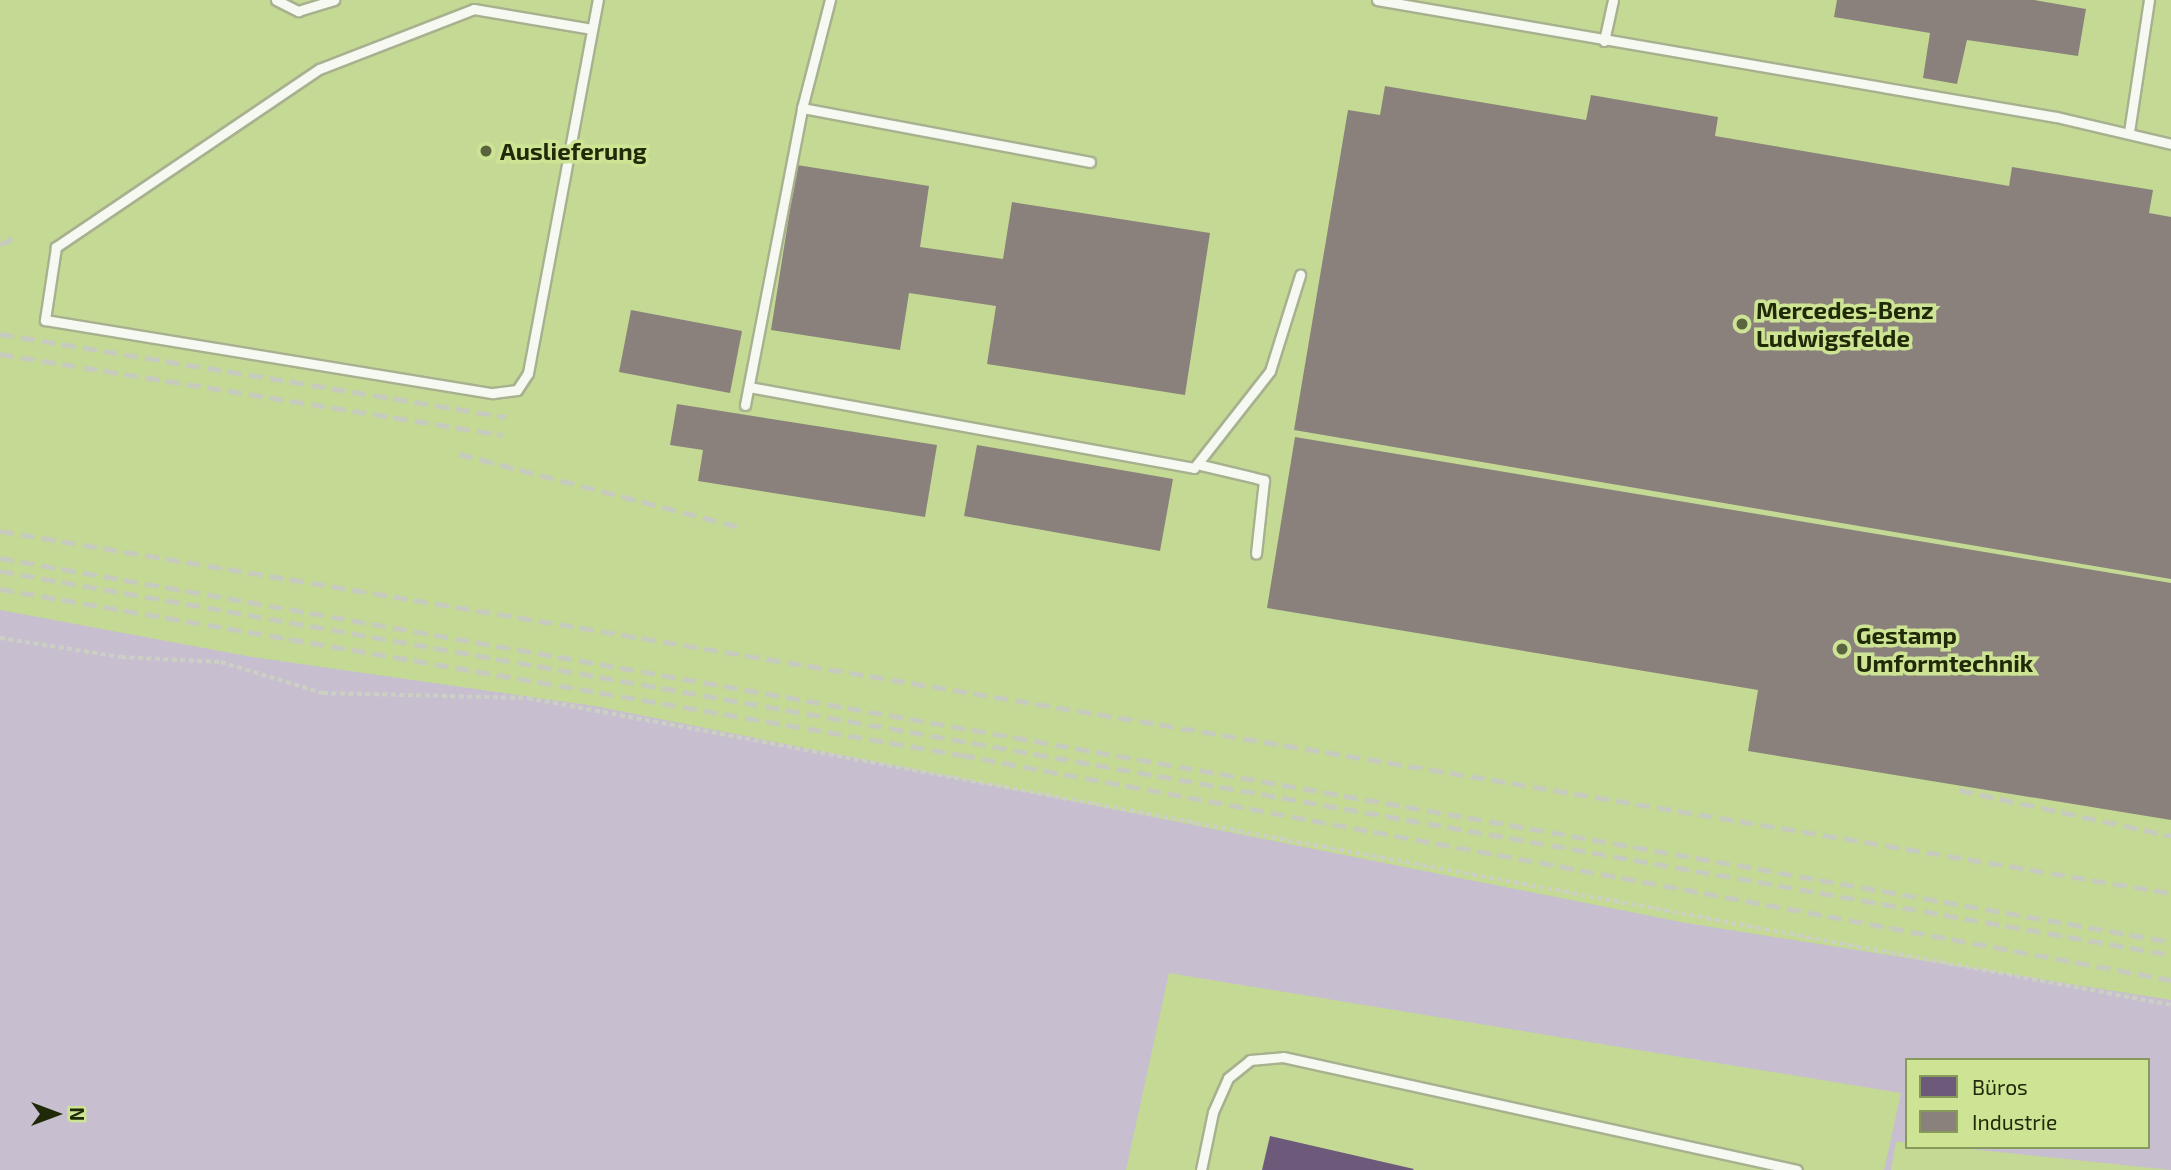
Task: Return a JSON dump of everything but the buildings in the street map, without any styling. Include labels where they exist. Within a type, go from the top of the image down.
[{"type":"lane","points":[[276,0],[298,11],[334,0]]},
{"type":"lane","points":[[592,29],[472,5],[319,69],[57,247],[44,310],[45,320],[493,393],[516,390],[528,373],[598,0]]},
{"type":"lane","points":[[745,405],[802,108],[830,0]]},
{"type":"lane","points":[[1377,0],[2129,132],[2171,144]]},
{"type":"lane","points":[[1604,41],[1613,0]]},
{"type":"lane","points":[[2129,132],[2149,0]]},
{"type":"lane","points":[[802,108],[1090,162]]},
{"type":"lane","points":[[1200,465],[1270,371],[1300,275]]},
{"type":"lane","points":[[748,387],[1186,468],[1200,465],[1264,480],[1256,554]]},
{"type":"lane","points":[[1201,1170],[1213,1112],[1228,1078],[1250,1060],[1283,1058],[1797,1170]]},
{"type":"path","points":[[0,638],[121,657],[221,662],[323,693],[528,698],[2171,1005]]},
{"type":"shaded area","points":[[0,0],[2171,0],[2171,1000],[1686,923],[594,706],[252,657],[0,610]]},
{"type":"shaded area","points":[[0,610],[252,657],[594,706],[1686,923],[2171,1000],[2171,1170],[1970,1149],[2150,1149],[2150,1058],[1905,1058],[1905,1142],[1896,1142],[1891,1170],[1884,1170],[1901,1093],[1169,973],[1126,1170],[0,1170]]},
{"type":"shaded area","points":[[1169,973],[1905,1094],[1905,1149],[2150,1149],[2150,1146],[2171,1131],[2171,1170],[0,1170]]},
{"type":"railway","points":[[0,245],[17,236]]},
{"type":"railway","points":[[0,334],[506,417]]},
{"type":"railway","points":[[0,354],[503,435]]},
{"type":"railway","points":[[459,454],[739,527]]},
{"type":"railway","points":[[0,531],[2171,893]]},
{"type":"railway","points":[[0,558],[2171,942]]},
{"type":"railway","points":[[0,571],[2171,955]]},
{"type":"railway","points":[[0,589],[961,755],[2171,980]]},
{"type":"railway","points":[[1959,790],[2171,836]]},
{"type":"place","name":"Auslieferung","points":[[486,151]]},
{"type":"place","name":"Mercedes-Benz Ludwigsfelde","points":[[1742,324]]},
{"type":"place","name":"Gestamp Umformtechnik","points":[[1842,649]]}]
